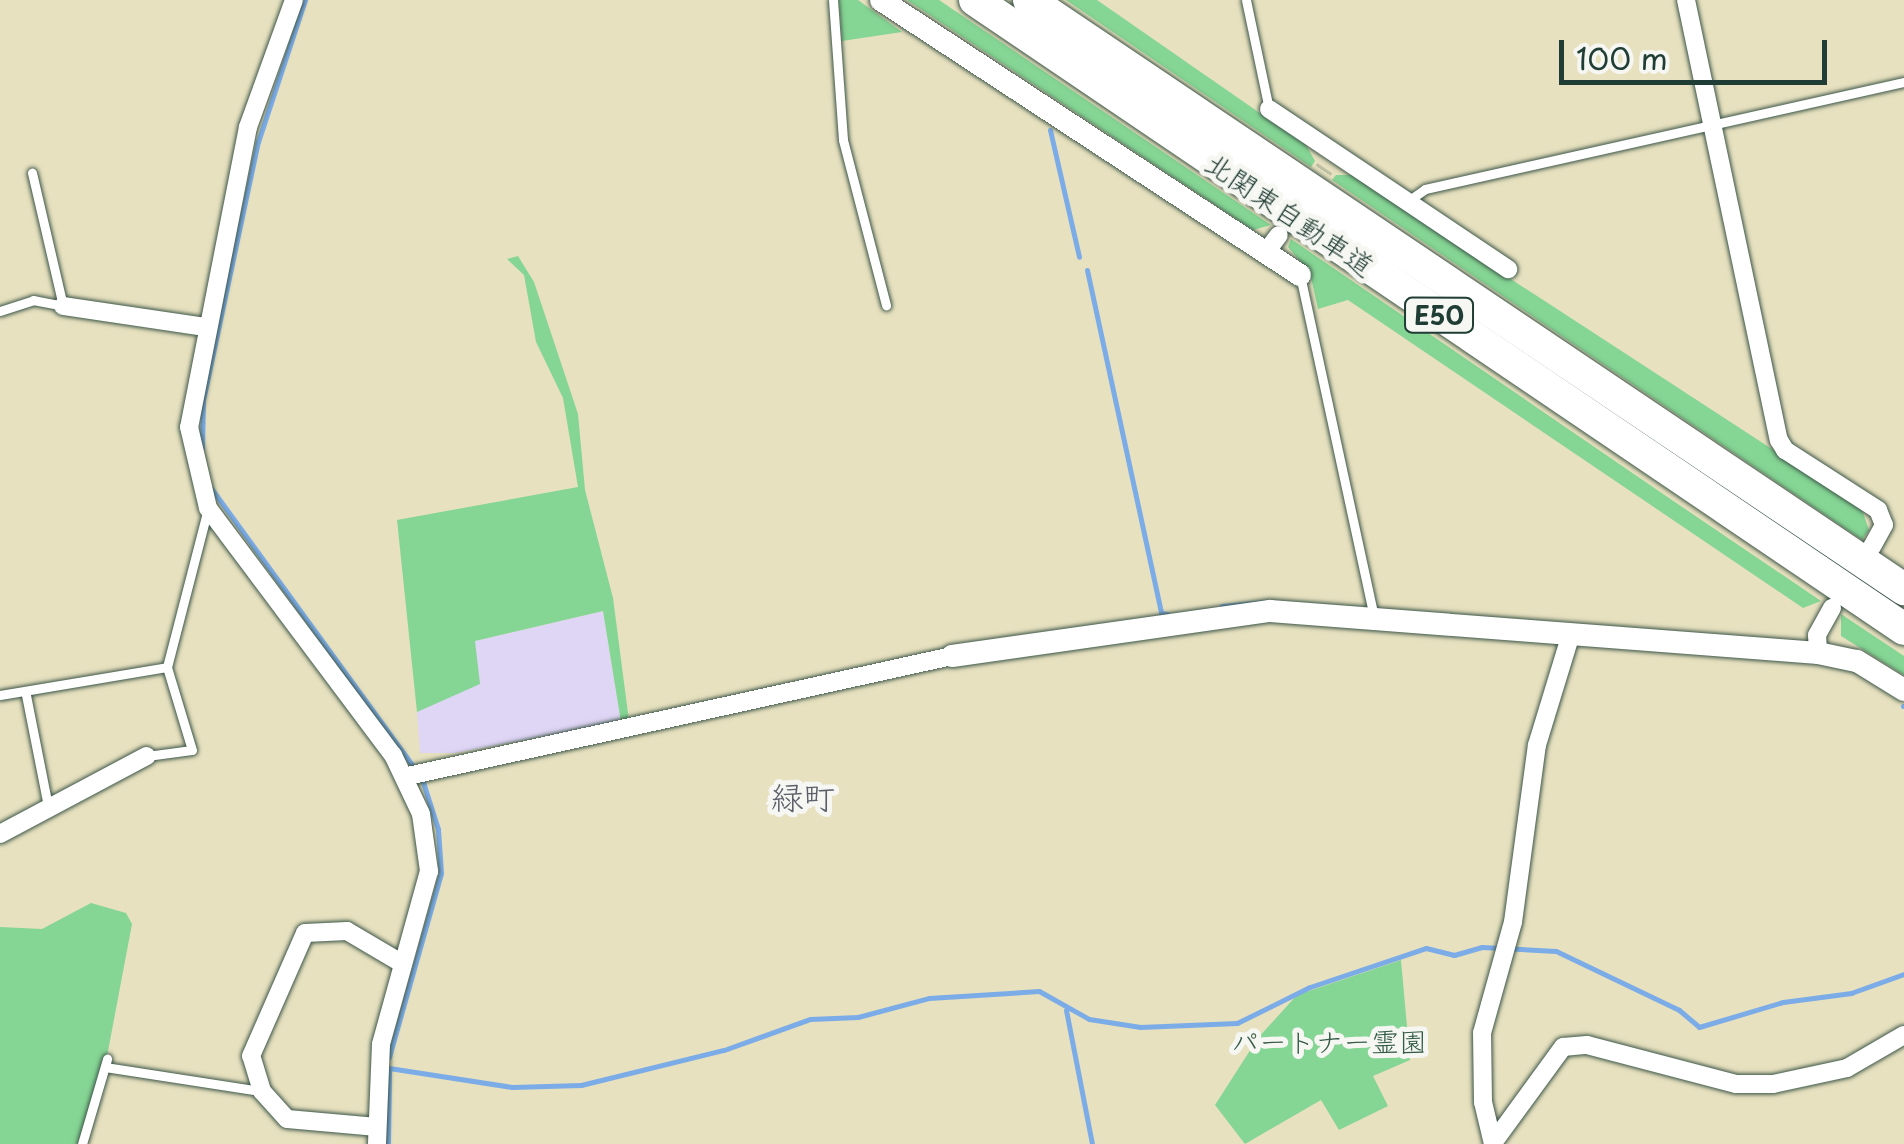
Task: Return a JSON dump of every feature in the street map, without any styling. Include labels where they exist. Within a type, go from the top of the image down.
[{"type":"highway","name":"北関東自動車道","points":[[975,0],[1904,630]]},
{"type":"highway","name":"北関東自動車道","points":[[1029,0],[1904,589]]},
{"type":"street","points":[[294,0],[248,126],[189,427],[208,508],[408,776],[422,814],[429,871],[381,1044],[377,1135],[287,1119],[262,1091],[251,1056],[305,933],[346,931],[403,964]]},
{"type":"street","points":[[881,0],[1273,243],[1300,275]]},
{"type":"street","points":[[1686,0],[1779,440],[1784,450],[1878,510],[1884,526],[1872,547]]},
{"type":"street","points":[[1269,109],[1329,161],[1407,202],[1508,269]]},
{"type":"street","points":[[62,306],[206,327]]},
{"type":"street","points":[[1818,654],[1817,635],[1832,608]]},
{"type":"street","points":[[408,776],[952,656],[1270,611],[1818,654],[1856,662],[1904,690]]},
{"type":"street","points":[[1492,1144],[1482,1086],[1482,1033],[1505,950],[1537,745],[1570,636]]},
{"type":"street","points":[[0,834],[146,756]]},
{"type":"street","points":[[1492,1144],[1563,1047],[1586,1044],[1720,1081],[1773,1084],[1846,1068],[1904,1035]]},
{"type":"lane","points":[[834,0],[843,140],[886,305]]},
{"type":"lane","points":[[1246,0],[1269,109]]},
{"type":"lane","points":[[1407,202],[1424,189],[1904,82]]},
{"type":"lane","points":[[0,311],[33,300],[62,306],[32,173]]},
{"type":"lane","points":[[1300,275],[1374,618]]},
{"type":"lane","points":[[146,756],[192,750],[167,667],[208,508]]},
{"type":"lane","points":[[0,695],[26,694],[167,667]]},
{"type":"lane","points":[[26,694],[48,806]]},
{"type":"lane","points":[[82,1144],[106,1063],[262,1091]]},
{"type":"shaded area","points":[[603,611],[621,722],[455,753],[420,753],[417,712],[438,700],[475,641]]},
{"type":"green space","points":[[839,0],[858,0],[902,32],[842,41]]},
{"type":"green space","points":[[907,0],[939,0],[1271,225],[1253,230]]},
{"type":"green space","points":[[1066,0],[1097,0],[1306,145],[1315,161],[1311,167]]},
{"type":"green space","points":[[1336,175],[1351,175],[1861,507],[1869,530],[1862,540],[1332,180]]},
{"type":"green space","points":[[1291,239],[1821,601],[1803,608],[1348,300],[1318,309],[1310,273],[1288,247]]},
{"type":"green space","points":[[518,256],[534,282],[578,414],[585,490],[613,598],[629,721],[621,722],[603,611],[475,641],[480,684],[417,712],[397,520],[578,487],[563,398],[536,342],[524,275],[507,259]]},
{"type":"green space","points":[[1841,614],[1904,656],[1904,675],[1841,636]]},
{"type":"green space","points":[[91,903],[126,913],[132,924],[105,1067],[82,1144],[0,1144],[0,927],[42,929]]},
{"type":"green space","name":"パートナー霊園","points":[[1401,960],[1410,1060],[1373,1076],[1388,1106],[1339,1130],[1321,1100],[1245,1144],[1215,1105],[1258,1038],[1297,995]]},
{"type":"waterway","points":[[202,448],[203,400],[258,142],[305,0]]},
{"type":"waterway","points":[[1050,130],[1079,257]]},
{"type":"waterway","points":[[1087,270],[1161,613],[1167,614]]},
{"type":"waterway","points":[[211,488],[416,770]]},
{"type":"waterway","points":[[1222,606],[1266,602]]},
{"type":"waterway","points":[[389,1057],[441,873],[438,829],[422,779]]},
{"type":"waterway","points":[[389,1068],[512,1087],[581,1085],[724,1050],[810,1019],[858,1017],[929,998],[1039,991],[1089,1019],[1140,1027],[1237,1023],[1310,987],[1426,948],[1454,955],[1482,947],[1556,951],[1679,1010],[1699,1027],[1783,1002],[1851,993],[1904,974]]},
{"type":"waterway","points":[[1066,1010],[1092,1144]]},
{"type":"waterway","points":[[388,1144],[389,1068]]},
{"type":"tunnel","points":[[1308,193],[1325,168]]},
{"type":"district","name":"緑町","points":[[803,796]]}]
